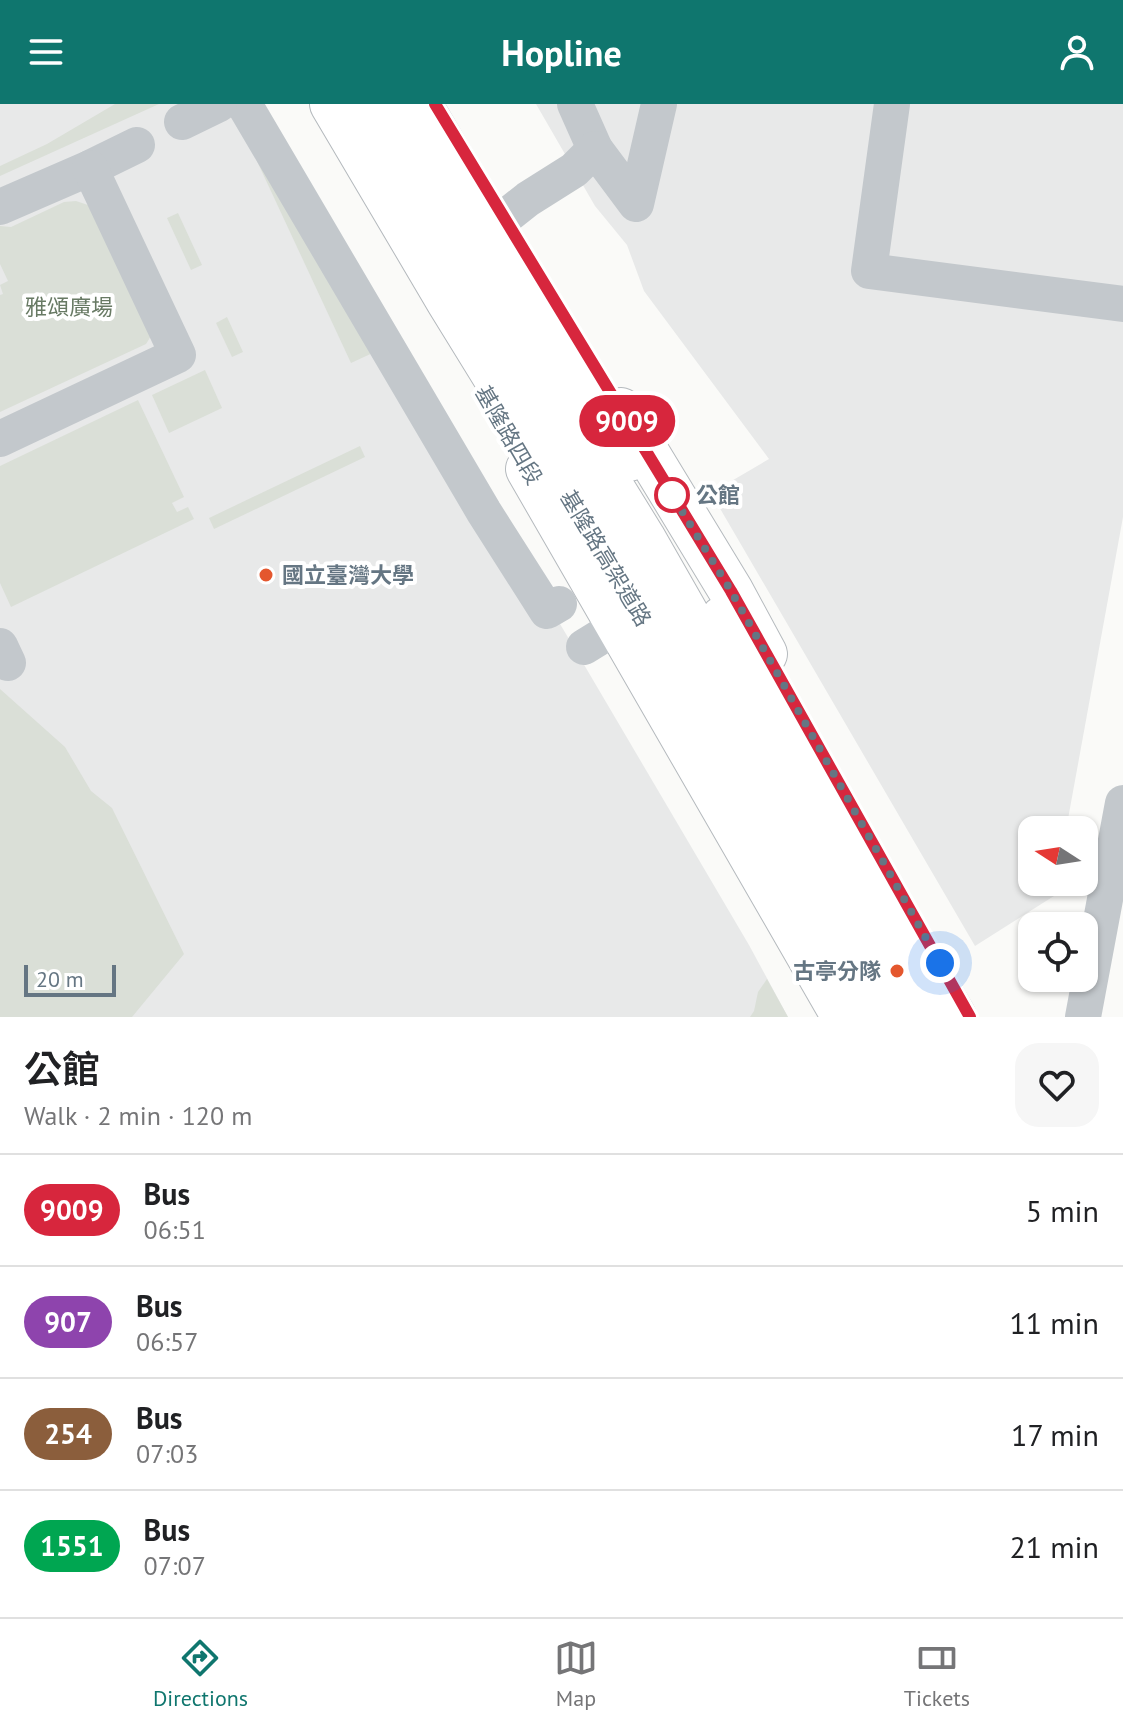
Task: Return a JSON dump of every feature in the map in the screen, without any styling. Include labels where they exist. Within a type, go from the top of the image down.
[{"type":"main road","name":"基隆路四段","points":[[316,104],[343,147],[601,637],[844,1017]]},
{"type":"main road","name":"基隆路高架道路","points":[[332,104],[449,302],[624,586],[872,1017]]},
{"type":"main road","points":[[375,104],[643,538],[776,771],[910,1017]]},
{"type":"main road","points":[[419,104],[781,716],[954,1017]]},
{"type":"main road","points":[[435,104],[731,591],[971,1017]]},
{"type":"street","points":[[182,122],[219,104]]},
{"type":"street","points":[[244,104],[484,512],[547,611],[559,604]]},
{"type":"street","points":[[575,104],[595,149],[636,204],[659,104]]},
{"type":"street","points":[[892,104],[869,271],[1123,304]]},
{"type":"street","points":[[0,207],[137,145]]},
{"type":"street","points":[[504,218],[574,170],[595,149]]},
{"type":"street","points":[[0,439],[178,355],[90,168]]},
{"type":"street","points":[[1098,939],[1123,803]]},
{"type":"street","points":[[1098,980],[1106,1017]]},
{"type":"street","points":[[1083,1017],[1088,992]]},
{"type":"shaded area","name":"國立臺灣大學","points":[[0,104],[254,104],[749,945],[788,1017],[0,1017]]},
{"type":"shaded area","points":[[536,104],[1123,104],[1123,517],[1069,816],[1018,816],[1018,896],[1054,896],[1029,912],[1018,912],[1018,919],[975,946],[711,493],[769,459],[644,291],[627,245],[595,206]]},
{"type":"green space","points":[[115,104],[159,104],[0,176],[0,166],[47,144]]},
{"type":"green space","points":[[256,159],[377,351],[351,363]]},
{"type":"green space","name":"雅頌廣場","points":[[76,201],[88,205],[151,336],[146,344],[0,412],[0,295],[3,294],[0,285],[8,281],[0,264],[0,226],[11,227],[64,202]]},
{"type":"green space","points":[[178,213],[202,265],[191,270],[167,218]]},
{"type":"green space","points":[[227,317],[243,352],[232,357],[216,323]]},
{"type":"green space","points":[[205,370],[222,408],[169,433],[152,395]]},
{"type":"green space","points":[[138,400],[184,497],[172,503],[177,512],[188,507],[194,519],[11,607],[0,583],[0,466]]},
{"type":"green space","points":[[360,446],[365,457],[214,529],[209,518]]},
{"type":"green space","points":[[0,689],[65,747],[91,791],[112,808],[184,954],[132,1017],[0,1017]]},
{"type":"green space","points":[[767,979],[788,1017],[750,1017],[758,992]]},
{"type":"bus line","name":"9009","points":[[435,104],[731,591],[970,1017]]},
{"type":"place","name":"公館","points":[[672,495]]},
{"type":"place","name":"國立臺灣大學","points":[[266,575]]},
{"type":"place","name":"古亭分隊","points":[[897,971]]},
{"type":"route","points":[[672,495],[666,485],[731,591],[940,963]]}]
